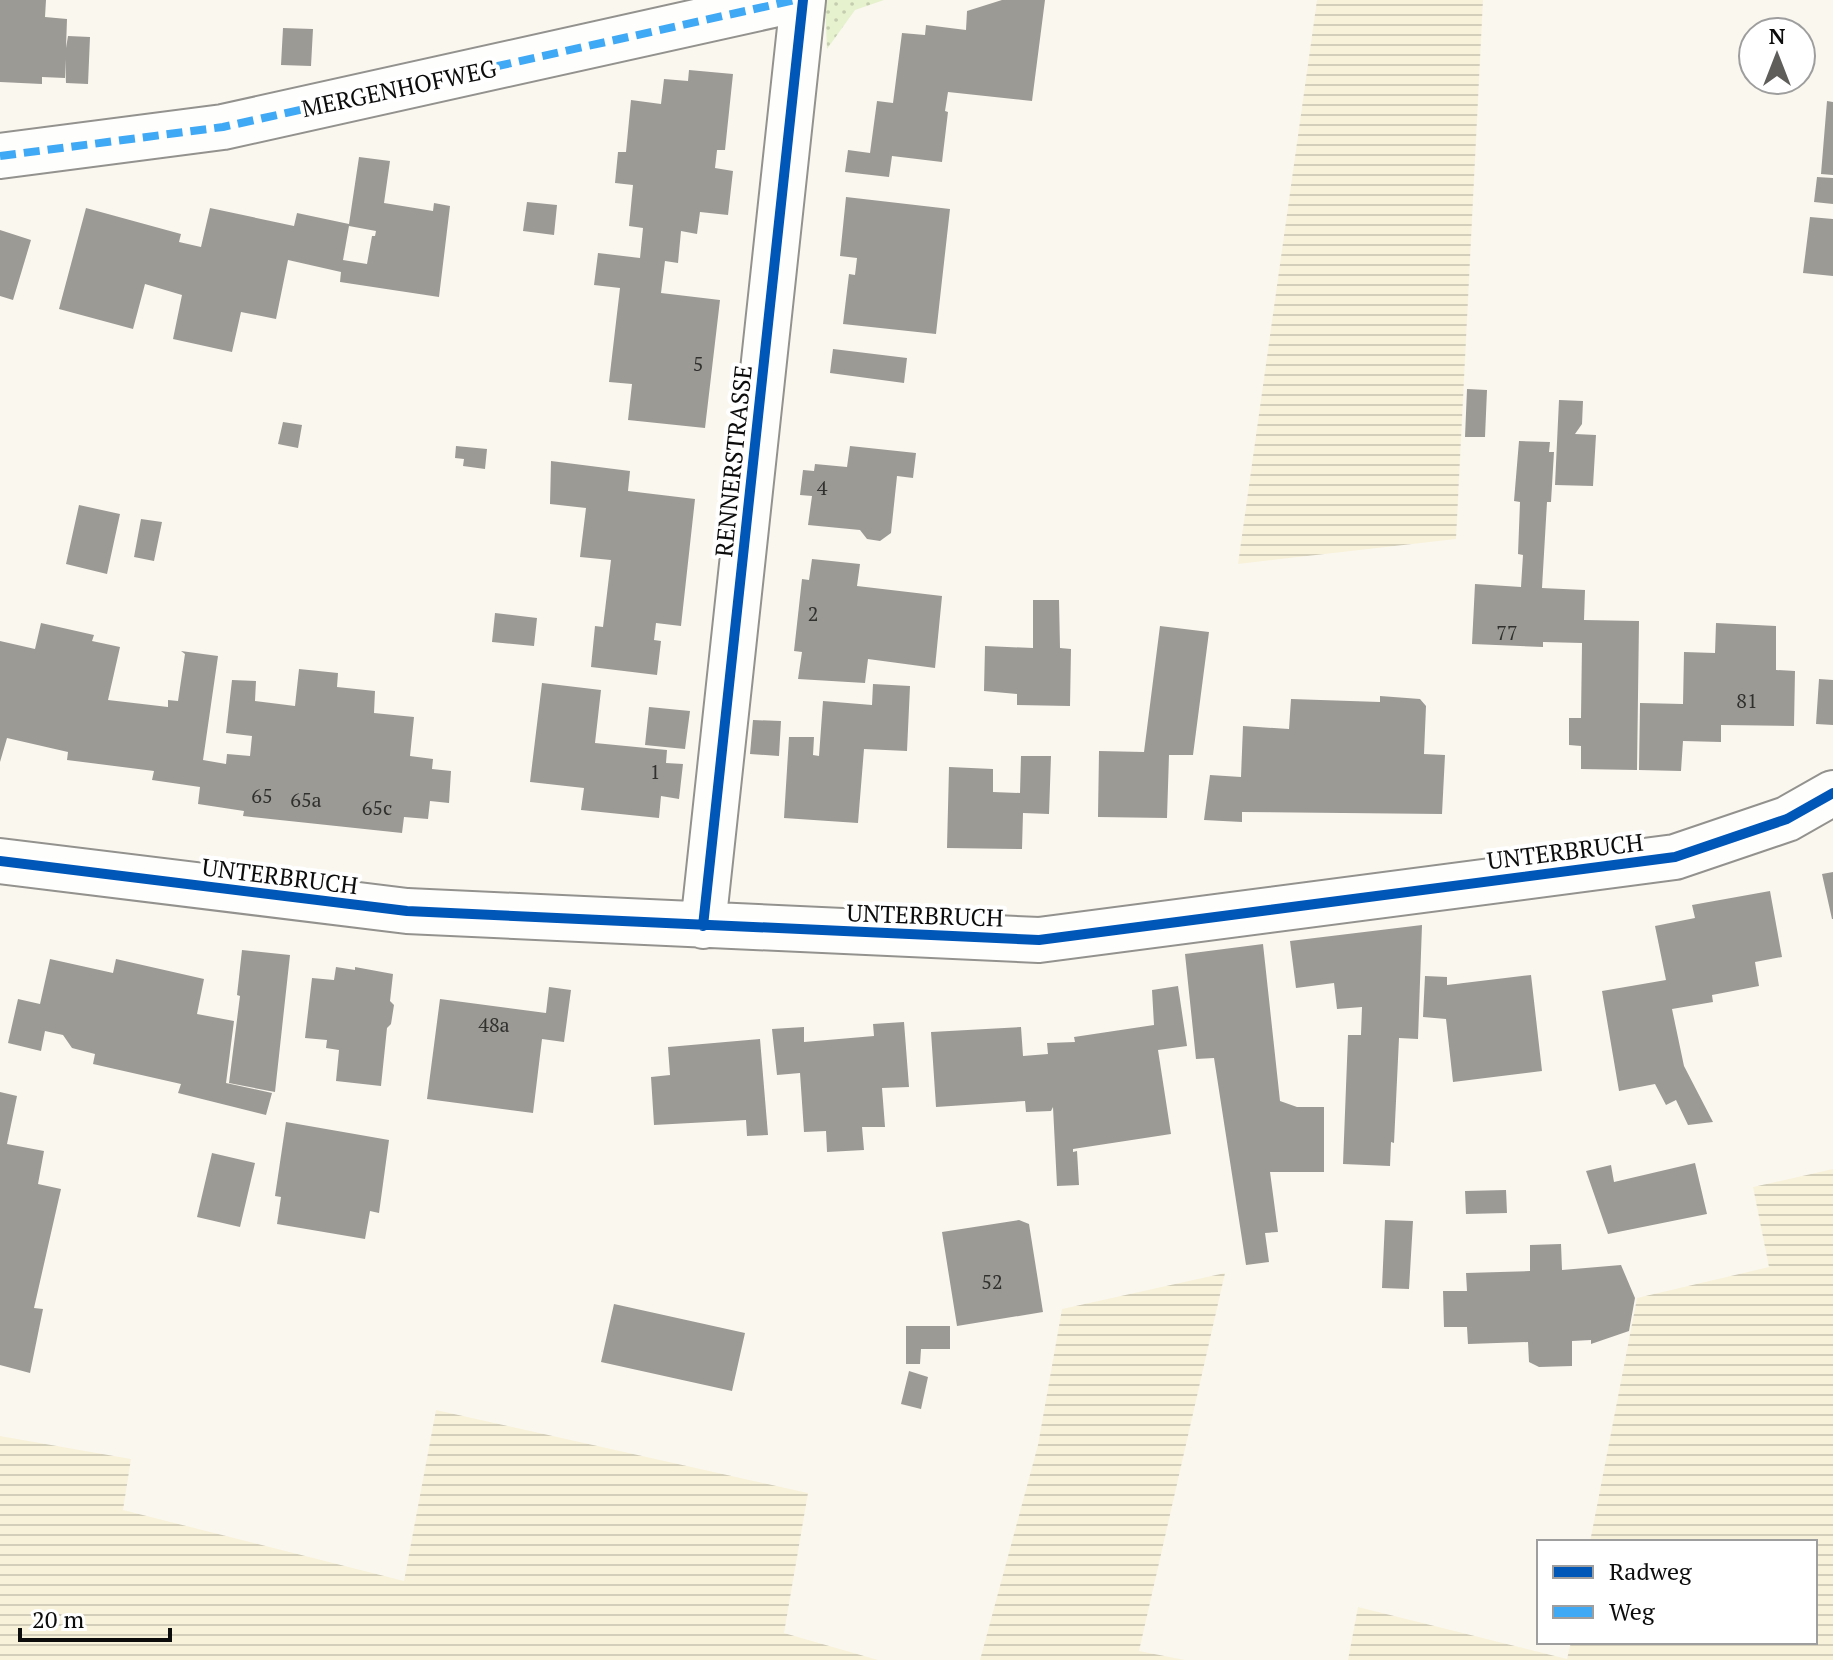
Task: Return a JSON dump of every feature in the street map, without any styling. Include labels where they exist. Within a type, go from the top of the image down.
[{"type":"street","name":"MERGENHOFWEG","points":[[0,156],[223,127],[795,0]]},
{"type":"street","name":"RENNERSTRASSE","points":[[703,926],[803,0]]},
{"type":"street","name":"UNTERBRUCH","points":[[0,861],[407,911],[1039,940],[1675,857],[1787,819],[1833,793]]},
{"type":"shaded area","points":[[1317,0],[1483,0],[1456,539],[1238,564]]},
{"type":"shaded area","points":[[1833,1169],[1833,1660],[1348,1660],[1358,1607],[1567,1659],[1571,1644],[1817,1644],[1817,1540],[1590,1540],[1637,1298],[1769,1267],[1753,1187]]},
{"type":"shaded area","points":[[1225,1273],[1139,1651],[1185,1660],[980,1660],[1038,1445],[1062,1309]]},
{"type":"shaded area","points":[[436,1410],[808,1493],[784,1633],[878,1660],[0,1660],[0,1436],[131,1459],[123,1510],[404,1581]]},
{"type":"green space","points":[[825,0],[884,0],[855,10],[827,49]]},
{"type":"building","points":[[0,0],[46,0],[45,17],[67,19],[66,48],[68,36],[90,37],[88,84],[66,83],[65,59],[65,78],[42,77],[42,84],[0,82]]},
{"type":"building","points":[[1002,0],[1045,0],[1032,101],[948,92],[942,162],[892,156],[889,177],[845,172],[848,150],[870,153],[877,101],[893,103],[902,33],[925,35],[926,25],[966,30],[967,11]]},
{"type":"building","points":[[283,28],[313,29],[311,66],[281,65]]},
{"type":"building","points":[[689,70],[733,74],[725,150],[717,150],[715,168],[733,171],[728,215],[700,212],[697,234],[681,231],[678,263],[665,261],[661,293],[720,300],[705,428],[628,420],[632,384],[609,382],[620,288],[594,285],[598,253],[640,258],[643,228],[629,226],[633,185],[615,183],[618,152],[626,152],[631,100],[661,104],[664,79],[688,81]]},
{"type":"building","points":[[1827,101],[1833,102],[1833,175],[1821,174]]},
{"type":"building","points":[[359,157],[390,161],[384,203],[433,211],[434,203],[450,206],[439,297],[340,282],[341,272],[288,260],[276,319],[241,312],[232,352],[173,339],[182,295],[145,284],[133,329],[59,309],[86,208],[181,234],[179,242],[201,247],[210,208],[294,226],[297,213],[349,224]],"holes":[[[349,226],[376,231],[372,236],[367,264],[343,260]]]},
{"type":"building","points":[[1817,177],[1833,178],[1833,204],[1814,202]]},
{"type":"building","points":[[846,197],[950,209],[936,334],[843,324],[849,274],[855,275],[857,258],[840,256]]},
{"type":"building","points":[[527,202],[557,205],[554,235],[523,231]]},
{"type":"building","points":[[1810,217],[1833,219],[1833,276],[1803,273]]},
{"type":"building","points":[[0,230],[31,240],[13,300],[0,296]]},
{"type":"building","points":[[833,349],[907,358],[904,383],[830,373]]},
{"type":"building","points":[[1467,389],[1487,390],[1485,437],[1465,437]]},
{"type":"building","points":[[1559,400],[1583,401],[1582,424],[1575,434],[1596,435],[1593,486],[1555,485]]},
{"type":"building","points":[[283,422],[302,425],[298,448],[278,444]]},
{"type":"building","points":[[1519,441],[1550,442],[1549,452],[1554,452],[1551,502],[1547,502],[1542,588],[1585,590],[1584,620],[1639,621],[1637,770],[1581,769],[1581,746],[1569,745],[1569,718],[1581,718],[1582,643],[1543,642],[1543,647],[1472,644],[1475,584],[1521,587],[1523,555],[1518,554],[1520,502],[1514,501]]},
{"type":"building","points":[[456,446],[487,449],[485,469],[463,466],[464,459],[455,458]]},
{"type":"building","points":[[850,446],[916,453],[913,478],[897,476],[891,533],[880,541],[867,539],[860,530],[808,525],[812,496],[800,495],[803,470],[814,471],[815,464],[847,467]]},
{"type":"building","points":[[551,461],[630,471],[628,491],[695,499],[681,626],[656,623],[654,640],[661,641],[657,675],[591,667],[595,626],[603,627],[611,560],[580,557],[586,508],[550,504]]},
{"type":"building","points":[[79,505],[120,514],[107,574],[66,564]]},
{"type":"building","points":[[141,519],[162,522],[154,561],[134,557]]},
{"type":"building","points":[[812,559],[860,564],[857,586],[942,596],[935,668],[868,659],[865,683],[798,679],[802,652],[794,651],[802,579],[809,580]]},
{"type":"building","points":[[1033,600],[1059,600],[1060,648],[1071,649],[1070,706],[1017,705],[1017,694],[984,691],[985,646],[1033,648]]},
{"type":"building","points":[[495,613],[537,618],[534,646],[492,642]]},
{"type":"building","points":[[41,623],[94,635],[92,641],[120,647],[108,700],[168,707],[168,700],[178,701],[185,654],[181,651],[218,656],[203,760],[226,764],[227,754],[250,756],[252,736],[226,733],[232,680],[256,681],[255,701],[295,706],[299,669],[338,673],[337,687],[375,691],[374,713],[414,717],[410,756],[433,759],[432,769],[451,771],[449,803],[430,801],[428,819],[404,817],[402,833],[243,816],[244,811],[198,804],[200,787],[152,780],[154,771],[67,760],[68,752],[7,738],[0,762],[0,641],[35,649]]},
{"type":"building","points":[[1716,623],[1776,626],[1776,670],[1795,671],[1794,726],[1721,725],[1721,742],[1683,741],[1681,771],[1639,770],[1640,703],[1683,704],[1684,652],[1715,653]]},
{"type":"building","points":[[1160,626],[1209,632],[1193,755],[1169,755],[1167,818],[1098,817],[1099,751],[1144,752]]},
{"type":"building","points":[[1819,679],[1833,680],[1833,725],[1816,724]]},
{"type":"building","points":[[542,683],[601,690],[595,743],[667,750],[666,763],[683,764],[679,799],[661,796],[659,818],[581,810],[584,788],[530,782]]},
{"type":"building","points":[[873,684],[910,686],[907,751],[864,749],[858,823],[784,818],[789,737],[814,737],[813,755],[819,756],[823,701],[872,705]]},
{"type":"building","points":[[1380,696],[1420,699],[1426,706],[1424,754],[1445,755],[1442,814],[1242,812],[1242,822],[1204,820],[1210,775],[1241,777],[1243,726],[1289,729],[1291,699],[1380,702]]},
{"type":"building","points":[[649,707],[690,711],[685,749],[645,745]]},
{"type":"building","points":[[753,720],[781,721],[779,756],[750,754]]},
{"type":"building","points":[[1021,756],[1051,756],[1049,814],[1023,813],[1022,849],[947,848],[949,767],[993,769],[993,792],[1020,793]]},
{"type":"building","points":[[1833,872],[1833,919],[1832,919],[1822,874]]},
{"type":"building","points":[[1770,891],[1782,957],[1755,962],[1759,986],[1712,995],[1713,1002],[1672,1009],[1684,1066],[1713,1122],[1688,1125],[1676,1100],[1666,1105],[1655,1084],[1619,1091],[1602,991],[1666,980],[1655,926],[1695,918],[1692,905]]},
{"type":"building","points":[[1422,925],[1418,1039],[1399,1038],[1390,1166],[1343,1164],[1348,1035],[1361,1035],[1362,1007],[1337,1009],[1334,983],[1296,988],[1290,941]]},
{"type":"building","points":[[1263,944],[1280,1101],[1297,1107],[1324,1107],[1324,1172],[1270,1172],[1278,1232],[1265,1233],[1269,1262],[1246,1265],[1214,1058],[1196,1059],[1185,954]]},
{"type":"building","points":[[242,950],[290,955],[275,1092],[229,1083],[240,996],[237,995]]},
{"type":"building","points":[[50,959],[113,973],[116,959],[204,979],[197,1014],[234,1021],[226,1083],[272,1093],[266,1115],[178,1093],[181,1084],[93,1064],[95,1054],[72,1048],[63,1035],[45,1031],[41,1051],[8,1043],[18,999],[40,1004]]},
{"type":"building","points":[[336,967],[393,974],[390,1001],[394,1005],[391,1024],[387,1028],[381,1086],[336,1081],[339,1050],[326,1048],[327,1040],[305,1038],[312,978],[334,980]]},
{"type":"building","points":[[1531,975],[1542,1071],[1453,1082],[1446,1019],[1423,1017],[1425,976],[1447,977],[1447,985]]},
{"type":"building","points":[[1178,986],[1187,1046],[1158,1050],[1171,1134],[1073,1149],[1073,1152],[1077,1151],[1079,1185],[1057,1186],[1053,1107],[1051,1111],[1026,1112],[1025,1101],[936,1107],[931,1032],[1021,1027],[1023,1056],[1048,1054],[1047,1043],[1075,1042],[1074,1037],[1154,1025],[1152,990]]},
{"type":"building","points":[[549,987],[571,990],[564,1042],[542,1039],[533,1113],[427,1099],[440,999],[546,1013]]},
{"type":"building","points":[[904,1022],[909,1087],[882,1088],[885,1127],[862,1127],[864,1150],[827,1152],[826,1131],[804,1132],[800,1073],[777,1075],[772,1029],[804,1027],[804,1042],[874,1036],[873,1024]]},
{"type":"building","points":[[760,1039],[768,1135],[747,1136],[746,1120],[654,1125],[651,1077],[670,1075],[668,1047]]},
{"type":"building","points":[[0,1092],[17,1096],[7,1144],[44,1151],[38,1184],[61,1189],[34,1308],[43,1309],[30,1373],[0,1365]]},
{"type":"building","points":[[286,1122],[389,1140],[379,1213],[370,1211],[365,1239],[277,1224],[281,1197],[275,1196]]},
{"type":"building","points":[[212,1153],[255,1163],[240,1227],[197,1217]]},
{"type":"building","points":[[1695,1163],[1707,1214],[1608,1234],[1586,1171],[1611,1165],[1614,1182]]},
{"type":"building","points":[[1506,1190],[1507,1213],[1466,1214],[1465,1191]]},
{"type":"building","points":[[1019,1220],[1029,1224],[1043,1312],[957,1326],[942,1232]]},
{"type":"building","points":[[1385,1220],[1413,1221],[1409,1289],[1382,1288]]},
{"type":"building","points":[[1561,1244],[1562,1270],[1621,1265],[1635,1298],[1629,1331],[1591,1344],[1591,1340],[1572,1341],[1572,1366],[1539,1367],[1529,1362],[1528,1342],[1468,1344],[1467,1327],[1444,1327],[1443,1291],[1467,1291],[1466,1273],[1530,1271],[1530,1245]]},
{"type":"building","points":[[614,1304],[745,1333],[732,1391],[601,1362]]},
{"type":"building","points":[[906,1326],[950,1326],[950,1349],[921,1349],[920,1364],[906,1364]]},
{"type":"building","points":[[909,1371],[928,1377],[921,1409],[901,1404]]},
{"type":"marked path","points":[[0,156],[223,127],[795,0]]},
{"type":"cycle path","points":[[703,926],[803,0]]},
{"type":"cycle path","points":[[0,861],[407,911],[1039,940],[1675,857],[1787,819],[1833,793]]}]
